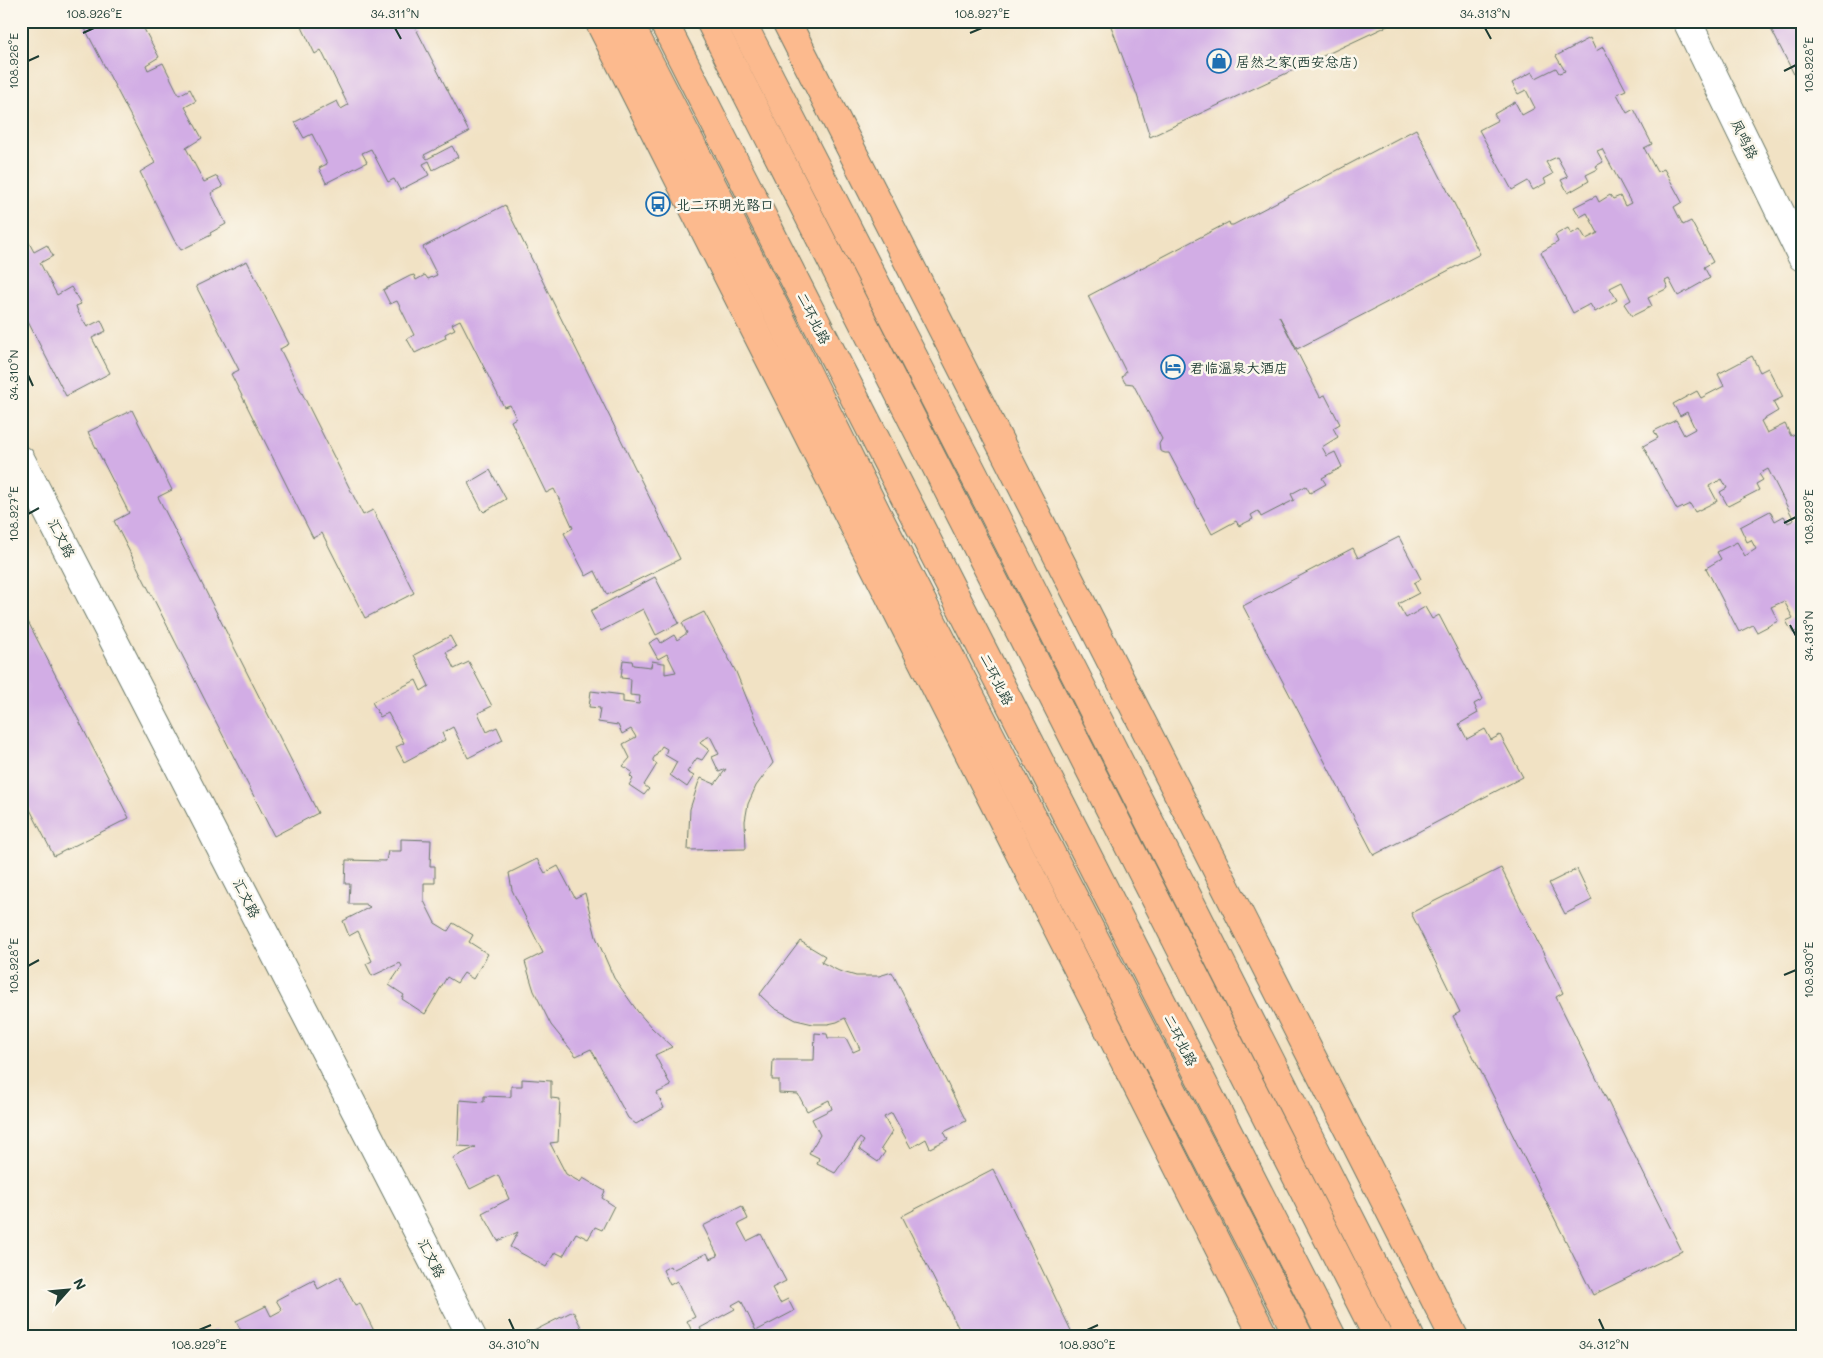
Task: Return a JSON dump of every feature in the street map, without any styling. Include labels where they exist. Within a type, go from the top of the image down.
[{"type":"main road","points":[[599,21],[1264,1337]]},
{"type":"main road","points":[[628,21],[1299,1337]]},
{"type":"main road","name":"二环北路","points":[[663,21],[1332,1337]]},
{"type":"main road","points":[[710,21],[1378,1337]]},
{"type":"main road","points":[[741,21],[1036,597],[1410,1337]]},
{"type":"main road","points":[[786,21],[1454,1337]]},
{"type":"main road","points":[[778,314],[870,427]]},
{"type":"main road","points":[[908,414],[992,512]]},
{"type":"main road","points":[[1036,597],[1064,718]]},
{"type":"main road","points":[[1119,918],[1173,1091]]},
{"type":"street","name":"凤鸣路","points":[[1687,21],[1802,257]]},
{"type":"street","name":"汇文路","points":[[21,460],[472,1337]]},
{"type":"building","points":[[81,21],[155,21],[143,27],[159,57],[146,65],[148,70],[163,63],[179,95],[190,89],[196,101],[185,107],[202,138],[186,148],[204,182],[217,176],[223,187],[211,193],[226,224],[210,233],[211,235],[181,250],[174,240],[140,172],[155,163]]},
{"type":"building","points":[[299,21],[412,21],[469,132],[424,155],[427,159],[452,146],[458,157],[433,170],[429,161],[423,164],[429,175],[400,190],[394,179],[388,182],[371,149],[362,153],[367,162],[326,183],[319,168],[327,164],[312,134],[304,138],[295,122],[337,101],[341,109],[348,105],[321,50],[315,54]]},
{"type":"building","name":"居然之家(西安总店)","points":[[1109,21],[1398,21],[1150,137],[1137,95]]},
{"type":"building","points":[[1767,21],[1802,21],[1802,90]]},
{"type":"building","points":[[1590,38],[1596,51],[1603,47],[1626,90],[1617,94],[1627,113],[1634,109],[1652,144],[1644,148],[1657,172],[1664,169],[1682,202],[1674,207],[1683,225],[1691,221],[1713,262],[1704,267],[1710,278],[1678,296],[1669,279],[1665,281],[1668,288],[1648,298],[1652,306],[1632,316],[1624,304],[1631,300],[1622,282],[1610,288],[1617,300],[1595,312],[1590,304],[1573,313],[1541,252],[1558,242],[1555,235],[1568,228],[1571,234],[1580,229],[1586,239],[1598,233],[1587,213],[1580,217],[1574,207],[1596,196],[1599,202],[1610,195],[1613,199],[1620,196],[1625,206],[1631,203],[1602,149],[1597,151],[1603,162],[1596,166],[1598,169],[1586,175],[1589,181],[1568,193],[1561,180],[1568,177],[1557,157],[1546,162],[1553,174],[1544,179],[1546,183],[1533,190],[1528,181],[1512,190],[1479,130],[1498,120],[1494,114],[1515,102],[1522,115],[1535,108],[1526,90],[1518,94],[1512,83],[1532,72],[1536,78],[1556,68],[1559,73],[1565,71],[1556,56]]},
{"type":"building","points":[[1416,129],[1480,254],[1297,349],[1279,316],[1320,397],[1325,395],[1340,424],[1333,428],[1338,437],[1322,447],[1327,456],[1335,452],[1342,467],[1322,478],[1326,484],[1310,493],[1306,486],[1291,494],[1294,500],[1261,517],[1258,511],[1251,515],[1253,519],[1239,526],[1236,521],[1212,534],[1169,453],[1160,451],[1159,444],[1162,439],[1133,384],[1125,383],[1122,377],[1126,372],[1088,296],[1229,222],[1230,225],[1233,225]]},
{"type":"building","points":[[505,205],[680,559],[607,595],[595,571],[586,576],[564,533],[573,528],[568,517],[554,489],[546,493],[511,421],[516,418],[510,405],[504,407],[460,320],[452,324],[455,329],[445,334],[446,338],[415,353],[407,339],[414,335],[397,301],[390,304],[383,290],[410,276],[414,275],[416,280],[425,275],[428,279],[437,275],[423,247]]},
{"type":"building","points":[[21,228],[34,252],[47,245],[53,256],[40,263],[57,295],[71,287],[81,304],[76,306],[87,327],[101,320],[106,331],[92,338],[110,373],[66,396],[24,314],[21,316]]},
{"type":"building","points":[[247,261],[289,344],[280,349],[363,515],[373,510],[414,593],[365,618],[322,533],[313,538],[231,374],[239,370],[196,286]]},
{"type":"building","points":[[1752,356],[1760,372],[1768,368],[1783,397],[1773,402],[1778,411],[1761,421],[1767,433],[1785,424],[1791,436],[1800,431],[1802,435],[1802,628],[1793,633],[1786,621],[1793,618],[1784,601],[1771,607],[1778,621],[1757,632],[1753,625],[1739,632],[1706,568],[1721,559],[1717,552],[1737,542],[1745,556],[1756,549],[1751,540],[1747,542],[1740,527],[1770,511],[1775,521],[1784,516],[1788,523],[1794,520],[1768,469],[1759,474],[1763,480],[1756,484],[1759,490],[1728,506],[1720,492],[1727,488],[1722,479],[1709,486],[1717,501],[1695,512],[1690,504],[1677,510],[1643,446],[1658,438],[1654,431],[1676,420],[1684,435],[1695,429],[1687,412],[1680,416],[1673,404],[1697,391],[1701,398],[1724,386],[1718,374]]},
{"type":"building","points":[[132,410],[172,490],[158,497],[318,813],[274,836],[114,521],[129,513],[88,432]]},
{"type":"building","points":[[490,470],[506,499],[484,512],[468,483]]},
{"type":"building","points":[[1399,537],[1421,579],[1414,583],[1419,593],[1398,604],[1406,618],[1425,607],[1432,619],[1439,615],[1483,699],[1474,704],[1478,713],[1459,724],[1467,739],[1485,729],[1491,740],[1500,735],[1523,777],[1374,855],[1243,606],[1353,548],[1358,558]]},
{"type":"building","points":[[655,577],[679,623],[656,635],[643,609],[601,631],[590,611]]},
{"type":"building","points":[[21,608],[129,818],[54,856],[21,792]]},
{"type":"building","points":[[704,612],[736,672],[773,763],[756,786],[748,804],[745,821],[746,849],[688,850],[690,809],[698,784],[701,778],[715,784],[726,769],[719,772],[712,757],[719,754],[710,736],[700,743],[709,750],[702,760],[697,758],[687,772],[694,776],[687,787],[670,775],[677,762],[665,755],[667,749],[662,746],[653,759],[657,764],[644,785],[649,789],[644,795],[629,785],[633,779],[630,776],[632,772],[623,766],[630,758],[623,744],[636,737],[631,729],[622,734],[618,725],[598,722],[600,708],[589,707],[591,691],[623,695],[623,702],[639,704],[640,696],[630,695],[631,679],[621,678],[623,660],[632,661],[633,665],[651,667],[652,661],[665,663],[665,674],[676,672],[667,654],[658,659],[649,643],[658,638],[661,643],[674,635],[677,640],[687,633],[682,623]]},
{"type":"building","points":[[450,636],[456,647],[446,652],[454,669],[469,662],[492,706],[478,713],[487,732],[497,727],[503,740],[468,758],[453,727],[442,733],[445,740],[404,762],[396,747],[404,743],[388,713],[380,717],[372,702],[416,680],[421,691],[429,686],[414,655]]},
{"type":"building","points":[[401,839],[431,840],[430,866],[435,866],[435,883],[424,883],[424,901],[435,923],[448,931],[453,923],[473,935],[469,942],[488,954],[473,979],[464,973],[457,983],[447,977],[425,1014],[402,999],[404,995],[389,985],[402,966],[400,963],[372,976],[366,964],[372,961],[358,931],[349,936],[343,921],[370,907],[365,904],[349,904],[350,884],[345,884],[346,860],[386,861],[388,851],[401,851]]},
{"type":"building","points":[[537,859],[545,873],[558,866],[575,898],[585,893],[596,937],[614,978],[638,1012],[672,1047],[655,1055],[671,1086],[657,1093],[664,1108],[636,1124],[628,1118],[591,1049],[576,1056],[551,1025],[534,991],[525,962],[543,953],[512,890],[509,873]]},
{"type":"building","points":[[1501,868],[1563,993],[1556,997],[1682,1251],[1593,1295],[1453,1016],[1460,1012],[1411,913]]},
{"type":"building","points":[[1577,869],[1592,900],[1565,914],[1549,883]]},
{"type":"building","points":[[800,941],[825,956],[821,962],[839,971],[856,976],[879,976],[892,972],[966,1121],[944,1132],[948,1139],[930,1148],[926,1139],[911,1148],[892,1113],[884,1117],[892,1132],[881,1149],[885,1152],[878,1162],[859,1149],[864,1141],[860,1138],[835,1173],[817,1164],[819,1158],[809,1153],[820,1135],[812,1119],[832,1109],[829,1100],[807,1111],[798,1094],[779,1093],[779,1080],[772,1080],[773,1060],[814,1060],[815,1033],[827,1034],[828,1038],[846,1038],[853,1052],[860,1049],[845,1018],[828,1024],[813,1024],[796,1020],[774,1008],[761,996],[760,994]]},
{"type":"building","points":[[522,1079],[551,1081],[551,1098],[560,1099],[558,1142],[550,1143],[566,1174],[580,1182],[583,1178],[605,1191],[602,1198],[614,1206],[602,1230],[595,1227],[588,1239],[576,1233],[563,1256],[555,1252],[546,1267],[510,1247],[518,1232],[498,1241],[482,1213],[509,1199],[498,1175],[470,1189],[453,1158],[476,1147],[458,1146],[460,1100],[484,1102],[484,1096],[509,1097],[511,1096],[511,1086],[522,1086]]},
{"type":"building","points":[[993,1169],[1074,1337],[963,1337],[902,1216]]},
{"type":"building","points":[[742,1206],[748,1219],[738,1224],[747,1241],[761,1234],[786,1281],[772,1288],[780,1303],[788,1299],[794,1311],[756,1331],[741,1300],[732,1305],[735,1309],[700,1328],[702,1332],[694,1335],[687,1321],[695,1317],[677,1281],[670,1285],[663,1270],[670,1266],[672,1270],[707,1253],[710,1259],[718,1256],[703,1226]]},
{"type":"building","points":[[340,1277],[355,1305],[360,1303],[377,1337],[244,1337],[236,1321],[266,1306],[271,1316],[282,1310],[276,1300],[314,1280],[318,1289]]},
{"type":"building","points":[[573,1311],[586,1337],[529,1337],[528,1334]]},
{"type":"building","points":[[216,1330],[219,1337],[202,1337]]},
{"type":"place","name":"居然之家(西安总店)","points":[[1219,61]]},
{"type":"place","name":"北二环明光路口","points":[[658,204]]},
{"type":"place","name":"君临温泉大酒店","points":[[1173,367]]}]
